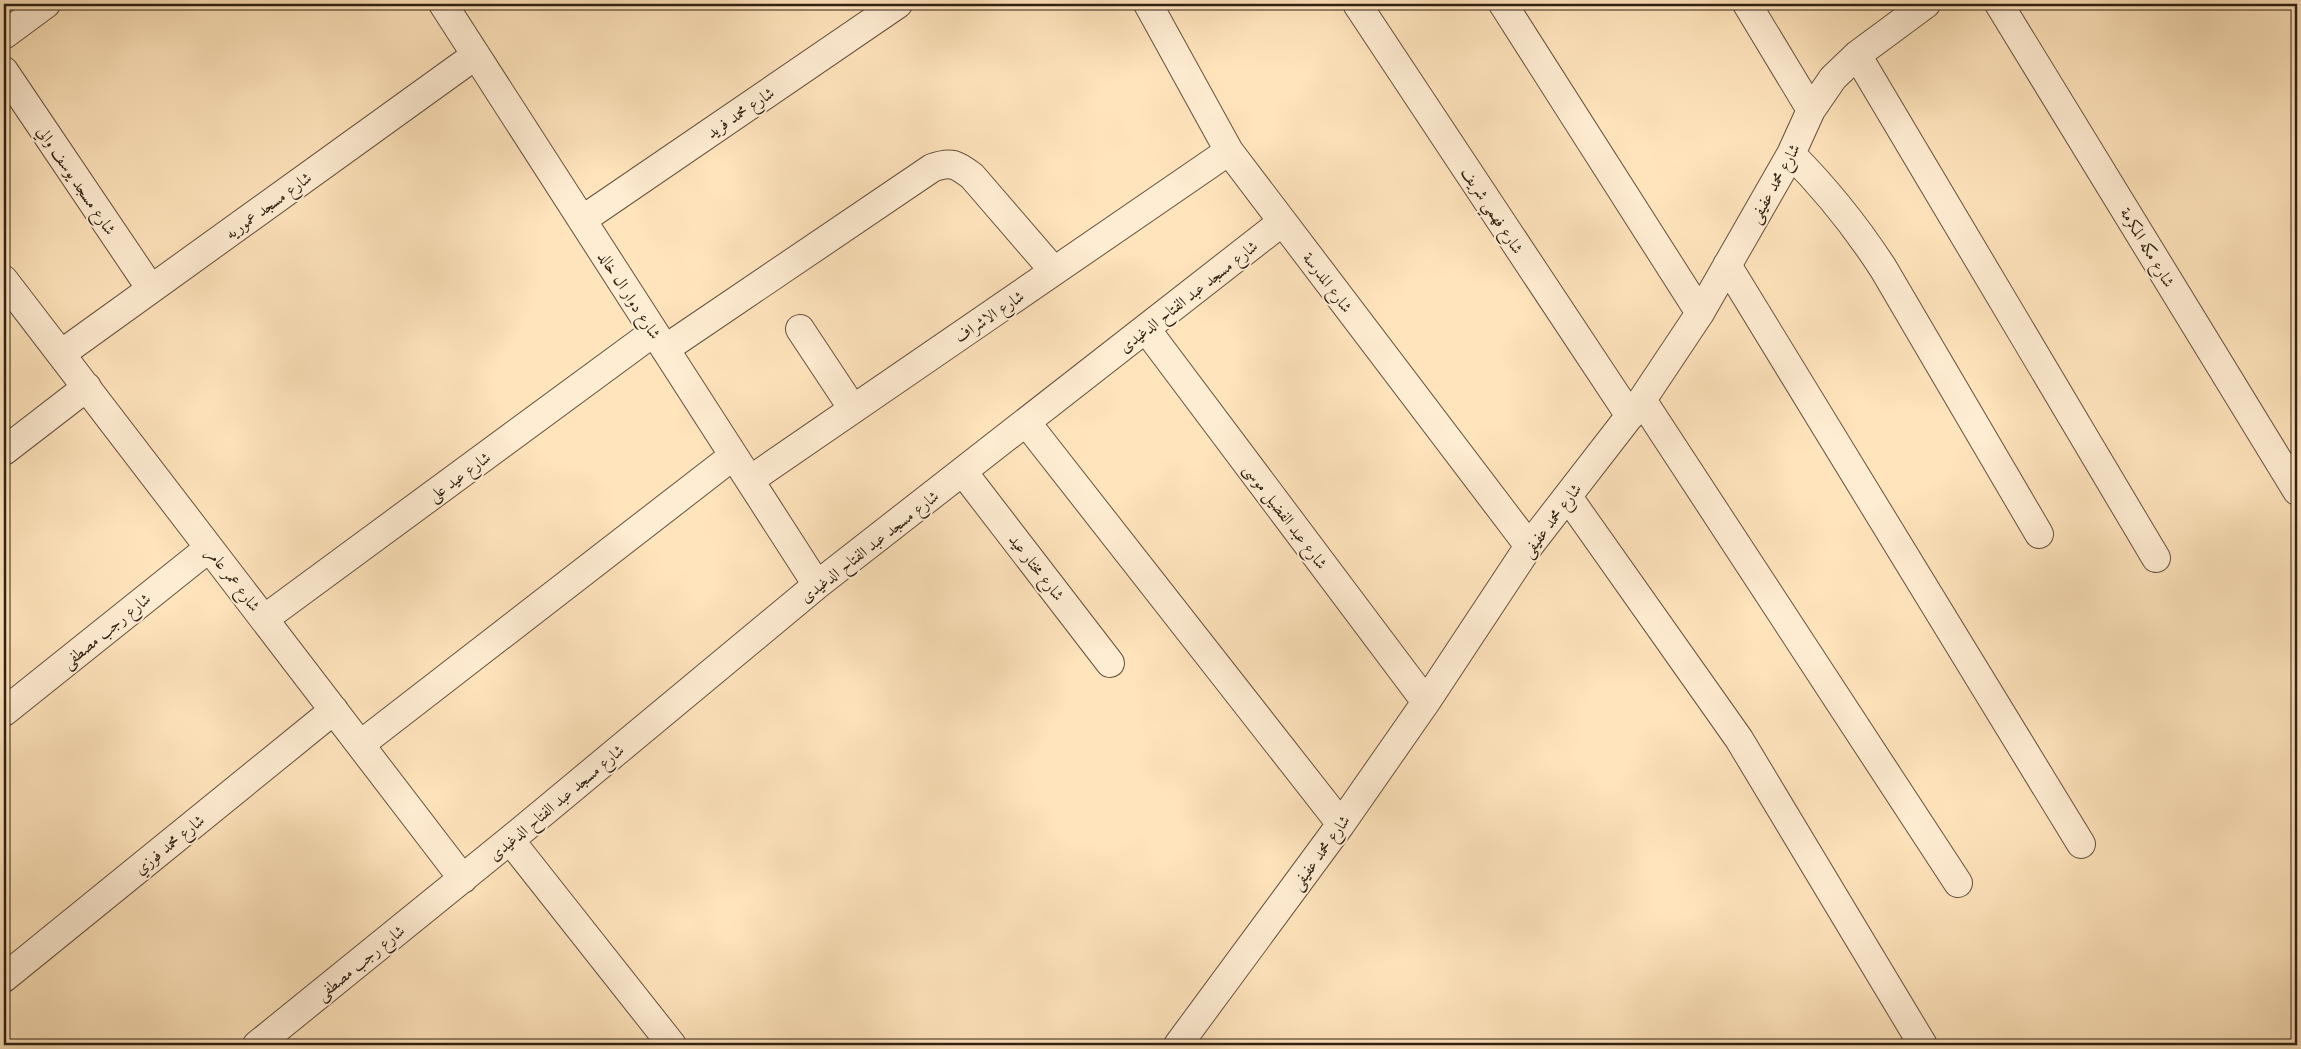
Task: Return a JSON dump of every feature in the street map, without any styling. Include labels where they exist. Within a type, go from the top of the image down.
[{"type":"street","points":[[4,35],[46,4]]},
{"type":"street","name":"شارع محمد فريد","points":[[582,220],[898,4]]},
{"type":"street","name":"شارع المدرسة","points":[[1148,4],[1228,152],[1529,546]]},
{"type":"street","name":"شارع فهمي شريف","points":[[1357,4],[1636,408],[1958,883]]},
{"type":"street","points":[[1504,4],[1700,313]]},
{"type":"street","points":[[1747,4],[1811,110]]},
{"type":"street","name":"شارع محمد عفيفى","points":[[1178,1045],[1341,824],[1426,702],[1529,546],[1636,408],[1700,313],[1791,154],[1811,110],[1833,78],[1857,55],[1893,13],[1926,4]]},
{"type":"street","name":"شارع مكه المكرمة","points":[[1999,4],[2297,491]]},
{"type":"street","name":"شارع دوار ال خالد","points":[[453,7],[476,55],[817,585]]},
{"type":"street","name":"شارع مسجد عموريه","points":[[61,354],[476,55]]},
{"type":"street","points":[[1857,55],[2156,558]]},
{"type":"street","name":"شارع مسجد يوسف والي","points":[[4,71],[151,289]]},
{"type":"street","name":"شارع الاشراف","points":[[750,480],[1228,152]]},
{"type":"street","points":[[1791,154],[1825,188],[1856,226],[1883,268],[2039,534]]},
{"type":"street","name":"شارع عيد على","points":[[264,619],[660,341],[932,168],[945,163],[958,166],[972,176],[1054,271]]},
{"type":"street","name":"شارع مسجد عبد الفتاح الدغيدى","points":[[463,879],[817,585],[1282,222]]},
{"type":"street","points":[[1727,265],[2081,844]]},
{"type":"street","name":"شارع عمر عامر","points":[[4,280],[463,879]]},
{"type":"street","points":[[800,329],[854,409]]},
{"type":"street","name":"شارع عبد الفضيل موسى","points":[[1146,329],[1426,702]]},
{"type":"street","points":[[4,451],[87,387]]},
{"type":"street","points":[[1026,422],[1341,824]]},
{"type":"street","points":[[361,744],[733,456]]},
{"type":"street","name":"شارع مختار عيد","points":[[963,472],[1110,663]]},
{"type":"street","points":[[1568,497],[1739,738],[1923,1045]]},
{"type":"street","name":"شارع رجب مصطفى","points":[[4,712],[209,548]]},
{"type":"street","name":"شارع محمد فوزي","points":[[4,978],[334,710]]},
{"type":"street","points":[[510,840],[672,1045]]},
{"type":"street","name":"شارع رجب مصطفى","points":[[257,1045],[463,879]]}]
